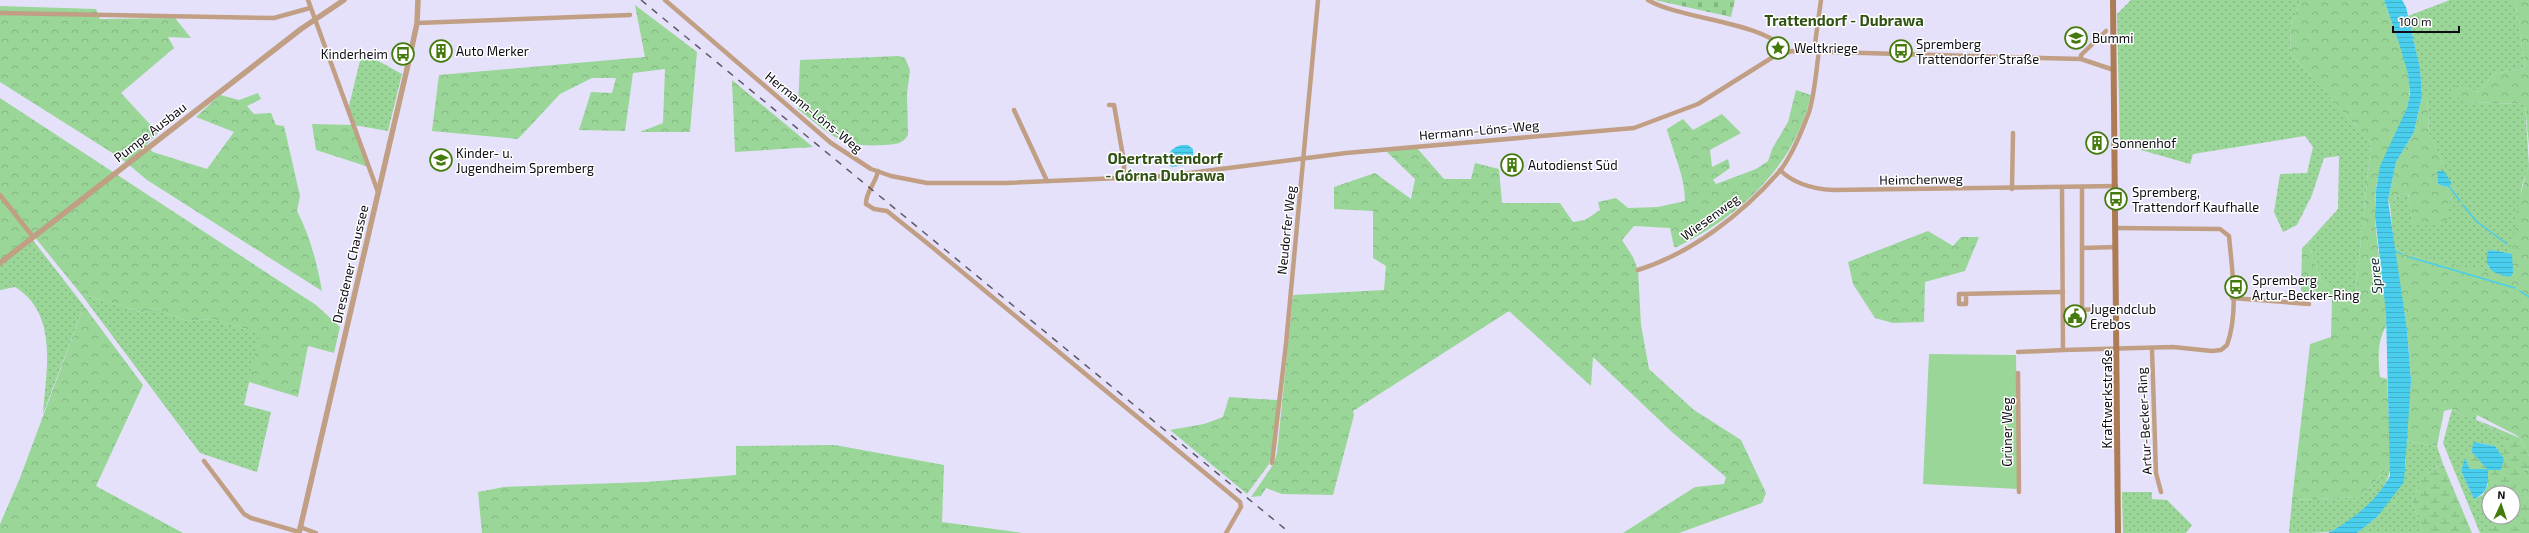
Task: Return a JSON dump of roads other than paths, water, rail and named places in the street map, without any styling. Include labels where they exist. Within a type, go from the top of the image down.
[{"type":"main road","name":"Kraftwerkstraße","points":[[2113,0],[2116,186],[2118,533]]},
{"type":"street","points":[[308,0],[378,192]]},
{"type":"street","name":"Pumpe Ausbau","points":[[0,263],[314,19],[344,0]]},
{"type":"street","name":"Dresdener Chaussee","points":[[299,530],[417,23],[418,0]]},
{"type":"street","name":"Hermann-Löns-Weg","points":[[665,0],[831,143],[852,158],[878,171],[903,179],[927,183],[1124,178],[1201,172],[1304,158],[1635,128],[1698,104],[1773,57],[1787,51],[2081,60],[2114,70]]},
{"type":"street","name":"Neudorfer Weg","points":[[1272,463],[1276,439],[1304,158],[1318,0]]},
{"type":"street","points":[[1648,0],[1732,24],[1780,43],[1787,51]]},
{"type":"street","name":"Wiesenweg","points":[[1638,270],[1684,250],[1738,214],[1780,170],[1802,129],[1809,110],[1821,0]]},
{"type":"street","points":[[0,13],[274,18],[310,8]]},
{"type":"street","points":[[417,23],[630,16]]},
{"type":"street","points":[[2081,60],[2081,55],[2106,30]]},
{"type":"street","points":[[1109,105],[1114,105],[1124,162],[1124,178]]},
{"type":"street","points":[[1014,110],[1047,181]]},
{"type":"street","points":[[2012,189],[2013,133]]},
{"type":"street","name":"Heimchenweg","points":[[1780,170],[1786,176],[1818,189],[2012,189],[2116,186]]},
{"type":"street","points":[[878,171],[876,181],[867,195],[866,204],[874,210],[887,212],[932,247],[1242,504],[1226,533]]},
{"type":"street","points":[[2062,187],[2063,350]]},
{"type":"street","points":[[2082,187],[2082,310]]},
{"type":"street","points":[[0,195],[33,237]]},
{"type":"street","name":"Artur-Becker-Ring","points":[[2018,352],[2152,349],[2173,347],[2221,350],[2227,345],[2229,338],[2232,298],[2229,243],[2226,232],[2220,229],[2116,228]]},
{"type":"street","points":[[2082,248],[2116,247]]},
{"type":"street","points":[[1966,294],[2063,292]]},
{"type":"street","points":[[2232,298],[2309,304]]},
{"type":"street","points":[[2063,310],[2117,309]]},
{"type":"street","name":"Artur-Becker-Ring","points":[[2152,349],[2156,473],[2161,492]]},
{"type":"street","name":"Grüner Weg","points":[[2018,373],[2019,492]]},
{"type":"street","points":[[204,461],[244,514],[251,518],[316,533]]},
{"type":"water","points":[[2384,0],[2402,0],[2406,7],[2420,68],[2422,96],[2414,132],[2396,162],[2388,200],[2407,330],[2411,381],[2404,482],[2377,517],[2357,533],[2328,533],[2347,522],[2364,509],[2390,476],[2386,313],[2375,216],[2376,190],[2380,166],[2407,108],[2410,94],[2408,74]]},
{"type":"water","points":[[1182,145],[1188,145],[1193,149],[1194,164],[1171,167],[1168,159],[1170,153],[1174,148]]},
{"type":"water","points":[[2437,171],[2444,171],[2452,184],[2446,187],[2438,184]]},
{"type":"water","points":[[2493,250],[2512,254],[2513,273],[2510,277],[2491,270],[2487,262],[2487,257],[2488,251]]},
{"type":"water","points":[[2474,442],[2495,446],[2504,459],[2501,470],[2488,470],[2487,485],[2481,485],[2481,495],[2474,499],[2461,471],[2465,458],[2470,469],[2487,469],[2471,451]]},
{"type":"waterway","points":[[2448,185],[2460,201]]},
{"type":"waterway","points":[[2463,205],[2476,221],[2507,244]]},
{"type":"waterway","points":[[2392,250],[2402,254]]},
{"type":"waterway","points":[[2409,257],[2515,288]]},
{"type":"waterway","points":[[2520,291],[2529,297]]},
{"type":"railway","points":[[641,0],[1290,533]]},
{"type":"place","name":"Bummi","points":[[2076,38]]},
{"type":"place","name":"Weltkriege","points":[[1778,48]]},
{"type":"place","name":"Auto Merker","points":[[441,51]]},
{"type":"place","name":"Spremberg Trattendorfer Straße","points":[[1901,51]]},
{"type":"place","name":"Kinderheim","points":[[403,54]]},
{"type":"place","name":"Sonnenhof","points":[[2097,143]]},
{"type":"place","name":"Kinder- u. Jugendheim Spremberg","points":[[441,160]]},
{"type":"place","name":"Autodienst Süd","points":[[1512,165]]},
{"type":"place","name":"Spremberg, Trattendorf Kaufhalle","points":[[2116,199]]},
{"type":"place","name":"Spremberg Artur-Becker-Ring","points":[[2236,287]]},
{"type":"place","name":"Jugendclub Erebos","points":[[2075,316]]},
{"type":"district","name":"Trattendorf - Dubrawa","points":[[1844,20]]},
{"type":"district","name":"Obertrattendorf - Górna Dubrawa","points":[[1165,166]]},
{"type":"water label","name":"Spree","points":[[2375,276]]}]
